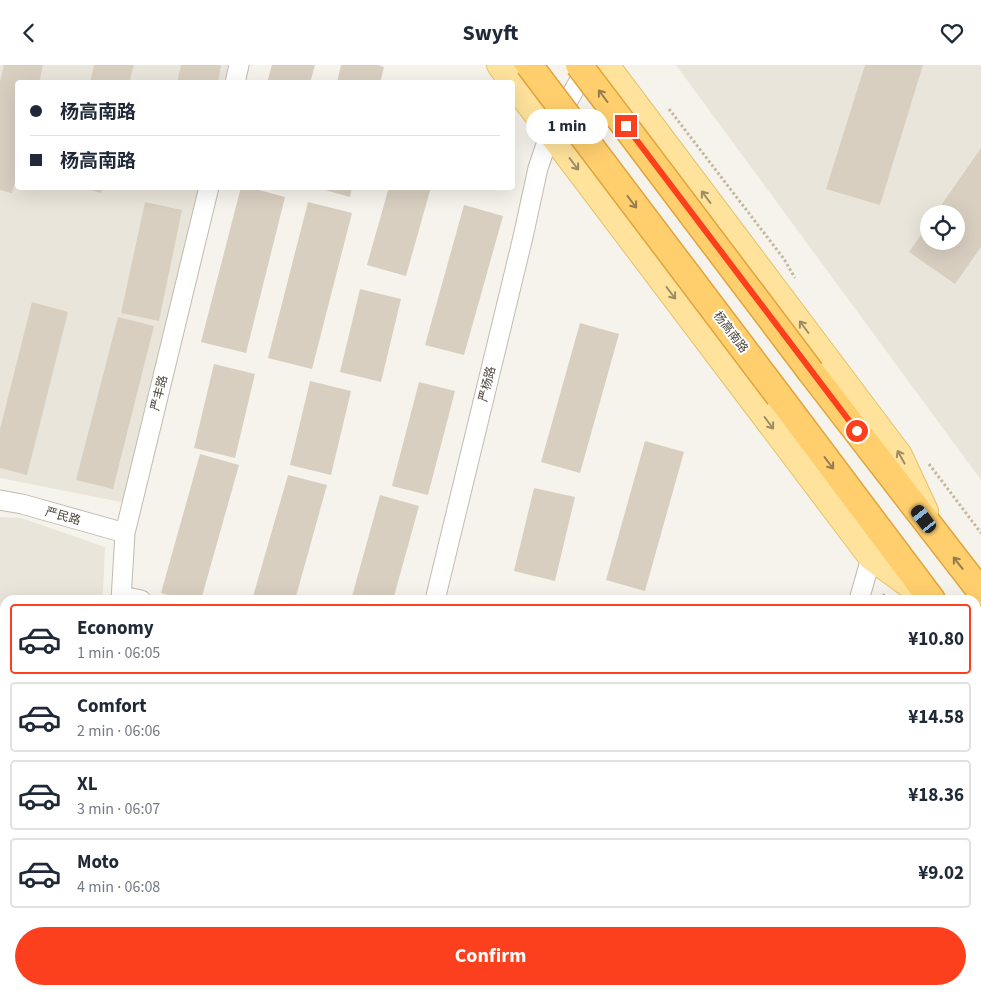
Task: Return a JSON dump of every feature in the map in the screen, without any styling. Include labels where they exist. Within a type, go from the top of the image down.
[{"type":"highway","name":"杨高南路","points":[[529,65],[928,595]]},
{"type":"highway","points":[[580,65],[981,592]]},
{"type":"main road","name":"杨高南路","points":[[499,65],[510,80]]},
{"type":"main road","points":[[607,65],[900,455],[936,533]]},
{"type":"main road","name":"杨高南路","points":[[515,87],[871,558],[921,595]]},
{"type":"street","points":[[236,80],[239,65]]},
{"type":"street","name":"严杨路","points":[[436,595],[538,168],[550,133],[588,65]]},
{"type":"street","name":"严丰路","points":[[122,595],[125,533],[208,190]]},
{"type":"street","name":"严民路","points":[[0,500],[22,504],[125,533]]},
{"type":"street","points":[[860,595],[871,558]]},
{"type":"shaded area","points":[[0,65],[229,65],[225,80],[15,80],[15,190],[200,190],[126,503],[0,478]]},
{"type":"shaded area","points":[[676,65],[981,65],[981,480]]},
{"type":"shaded area","points":[[0,517],[21,518],[105,547],[102,595],[0,595]]},
{"type":"building","points":[[4,65],[43,65],[40,80],[15,80],[15,182],[12,193],[0,190],[0,81]]},
{"type":"building","points":[[94,65],[134,65],[130,80],[91,80]]},
{"type":"building","points":[[181,65],[221,65],[218,80],[178,80]]},
{"type":"building","points":[[272,65],[315,65],[311,80],[268,80]]},
{"type":"building","points":[[341,65],[378,65],[384,67],[381,80],[338,80]]},
{"type":"building","points":[[865,65],[923,65],[880,205],[826,189]]},
{"type":"building","points":[[981,148],[981,247],[955,284],[909,252],[920,236],[920,250],[965,250],[965,205],[941,205]]},
{"type":"building","points":[[91,190],[102,190],[101,193]]},
{"type":"building","points":[[240,190],[258,190],[285,197],[246,353],[201,342]]},
{"type":"building","points":[[325,190],[351,190],[350,197]]},
{"type":"building","points":[[388,190],[430,190],[406,276],[367,265]]},
{"type":"building","points":[[145,202],[182,210],[159,321],[121,313]]},
{"type":"building","points":[[308,202],[352,213],[312,369],[268,358]]},
{"type":"building","points":[[464,205],[503,216],[464,355],[425,345]]},
{"type":"building","points":[[360,289],[401,299],[381,382],[340,372]]},
{"type":"building","points":[[32,302],[68,312],[27,475],[0,468],[0,429]]},
{"type":"building","points":[[118,317],[154,326],[113,489],[76,480]]},
{"type":"building","points":[[580,323],[619,334],[580,473],[541,462]]},
{"type":"building","points":[[214,364],[255,374],[235,458],[194,448]]},
{"type":"building","points":[[310,381],[351,391],[331,475],[290,465]]},
{"type":"building","points":[[419,382],[455,391],[428,495],[392,486]]},
{"type":"building","points":[[645,441],[684,452],[645,591],[606,580]]},
{"type":"building","points":[[200,454],[239,465],[202,595],[168,595],[161,593]]},
{"type":"building","points":[[288,475],[327,485],[296,595],[253,595]]},
{"type":"building","points":[[534,488],[575,497],[555,581],[514,571]]},
{"type":"building","points":[[380,495],[419,506],[394,595],[352,595]]},
{"type":"route","points":[[626,126],[857,431]]}]
